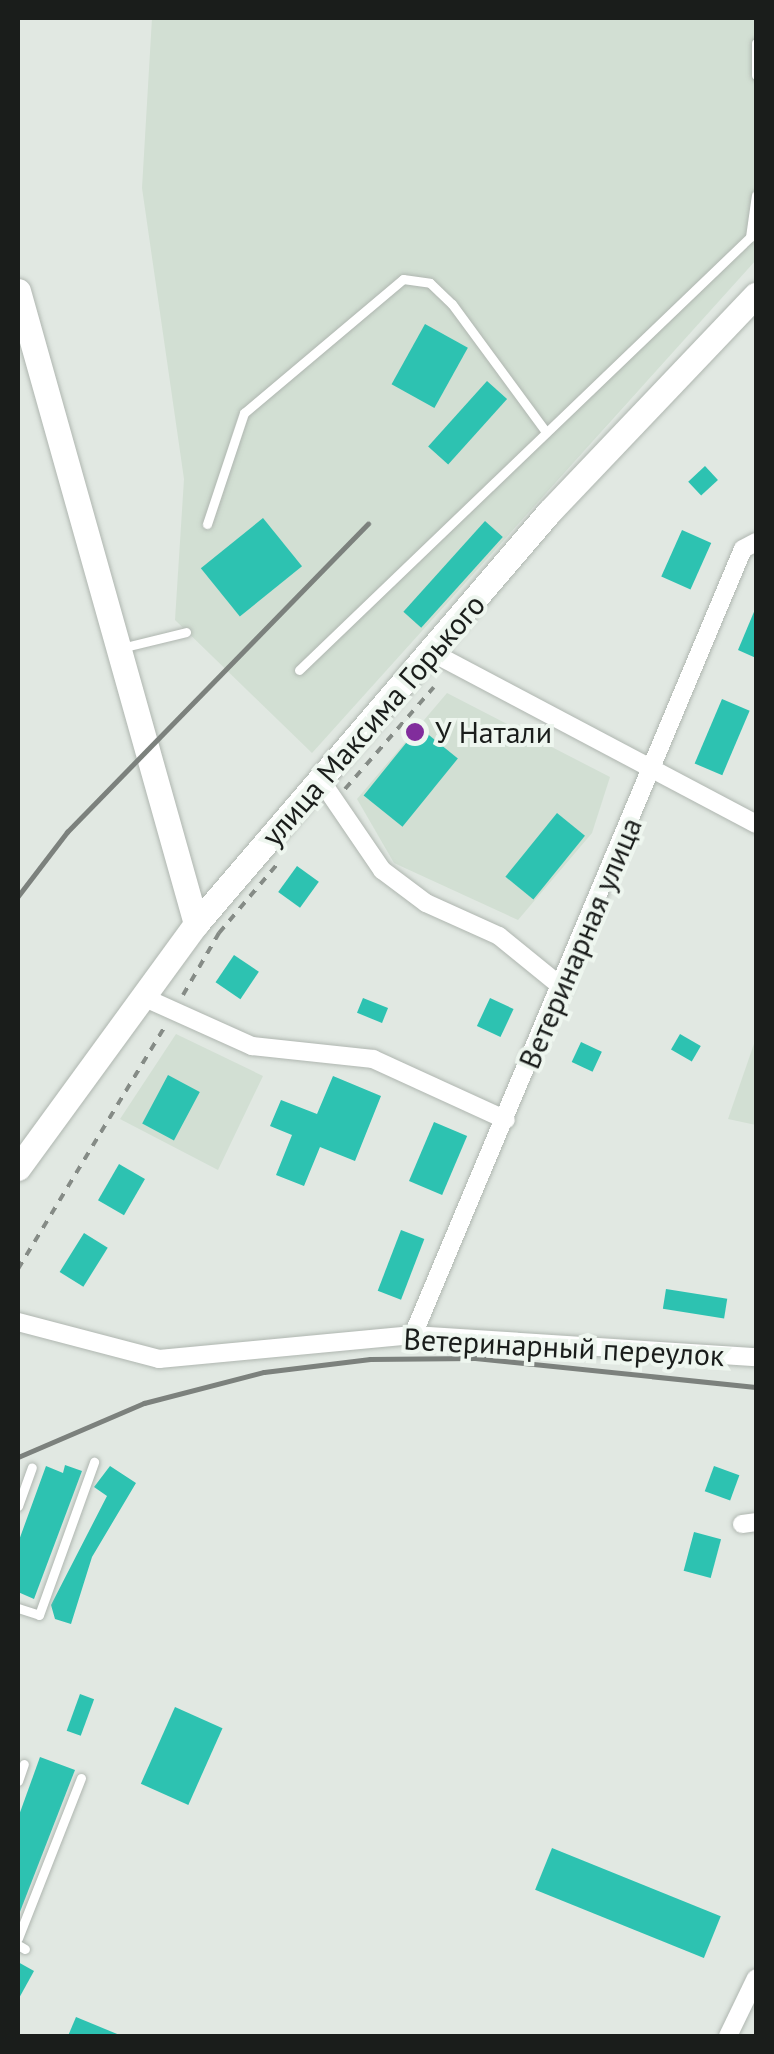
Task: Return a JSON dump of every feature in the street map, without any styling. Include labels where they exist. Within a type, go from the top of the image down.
[{"type":"street","points":[[18,290],[196,924]]},
{"type":"street","name":"улица Максима Горького","points":[[18,1168],[196,924],[329,791],[549,512],[752,305]]},
{"type":"street","name":"Ветеринарная улица","points":[[413,1335],[750,546]]},
{"type":"street","points":[[436,654],[756,824]]},
{"type":"street","points":[[329,791],[382,870],[499,936],[564,988]]},
{"type":"street","points":[[143,997],[252,1046],[347,1051],[506,1120]]},
{"type":"street","name":"Ветеринарный переулок","points":[[18,1322],[178,1360],[413,1335],[756,1357]]},
{"type":"street","points":[[728,2036],[756,1978]]},
{"type":"lane","points":[[756,43],[756,75]]},
{"type":"lane","points":[[299,670],[750,237],[756,194]]},
{"type":"lane","points":[[207,524],[244,413],[403,280],[430,283],[452,304],[546,432]]},
{"type":"lane","points":[[118,649],[186,632]]},
{"type":"lane","points":[[18,1608],[40,1615],[94,1462]]},
{"type":"lane","points":[[18,1506],[32,1467]]},
{"type":"lane","points":[[18,1781],[24,1764]]},
{"type":"lane","points":[[20,1944],[81,1778]]},
{"type":"path","points":[[329,791],[434,687]]},
{"type":"path","points":[[18,1269],[219,933],[288,847]]},
{"type":"shaded area","points":[[152,18],[756,18],[756,260],[312,753],[175,620],[184,479],[142,188]]},
{"type":"shaded area","points":[[447,693],[610,777],[592,833],[518,920],[394,863],[357,799]]},
{"type":"shaded area","points":[[176,1034],[263,1076],[218,1170],[120,1119]]},
{"type":"shaded area","points":[[756,1038],[756,1125],[728,1119]]},
{"type":"building","points":[[425,324],[468,348],[434,408],[392,384]]},
{"type":"building","points":[[487,381],[507,399],[448,464],[428,446]]},
{"type":"building","points":[[705,466],[718,480],[701,496],[688,482]]},
{"type":"building","points":[[263,518],[302,566],[240,617],[201,568]]},
{"type":"building","points":[[485,521],[503,537],[421,628],[403,612]]},
{"type":"building","points":[[682,530],[711,543],[690,590],[661,577]]},
{"type":"building","points":[[756,607],[756,658],[738,650]]},
{"type":"building","points":[[722,699],[750,711],[722,775],[695,763]]},
{"type":"building","points":[[419,727],[458,758],[402,827],[364,795]]},
{"type":"building","points":[[557,813],[585,836],[533,899],[505,877]]},
{"type":"building","points":[[297,866],[319,882],[300,908],[278,892]]},
{"type":"building","points":[[234,955],[259,972],[240,999],[216,982]]},
{"type":"building","points":[[363,998],[388,1008],[382,1023],[357,1013]]},
{"type":"building","points":[[490,998],[514,1009],[500,1037],[477,1026]]},
{"type":"building","points":[[680,1034],[701,1046],[692,1062],[671,1050]]},
{"type":"building","points":[[581,1042],[602,1052],[593,1072],[572,1062]]},
{"type":"building","points":[[168,1075],[200,1092],[174,1140],[142,1124]]},
{"type":"building","points":[[333,1076],[381,1096],[355,1161],[320,1147],[304,1186],[276,1175],[292,1135],[270,1126],[281,1100],[317,1114]]},
{"type":"building","points":[[434,1122],[467,1136],[442,1195],[409,1181]]},
{"type":"building","points":[[119,1164],[145,1179],[124,1215],[98,1200]]},
{"type":"building","points":[[401,1230],[424,1239],[401,1300],[378,1291]]},
{"type":"building","points":[[84,1233],[108,1248],[83,1287],[60,1272]]},
{"type":"building","points":[[666,1289],[727,1299],[724,1318],[663,1309]]},
{"type":"building","points":[[65,1465],[82,1471],[34,1599],[18,1592],[18,1543],[46,1466],[63,1473]]},
{"type":"building","points":[[110,1466],[136,1483],[92,1557],[71,1624],[55,1619],[51,1605],[107,1496],[94,1487]]},
{"type":"building","points":[[714,1466],[739,1475],[730,1501],[705,1491]]},
{"type":"building","points":[[694,1532],[721,1539],[711,1578],[684,1571]]},
{"type":"building","points":[[80,1694],[94,1699],[81,1736],[67,1731]]},
{"type":"building","points":[[175,1707],[223,1728],[188,1805],[141,1784]]},
{"type":"building","points":[[40,1757],[75,1770],[18,1917],[18,1818]]},
{"type":"building","points":[[552,1848],[721,1916],[704,1958],[535,1890]]},
{"type":"building","points":[[18,1962],[34,1971],[18,2000]]},
{"type":"building","points":[[76,2017],[122,2036],[68,2036]]},
{"type":"railway","points":[[18,896],[67,832],[368,524]]},
{"type":"railway","points":[[18,1457],[144,1403],[264,1372],[370,1359],[475,1358],[756,1387]]},
{"type":"place","name":"У Натали","points":[[415,732]]}]
